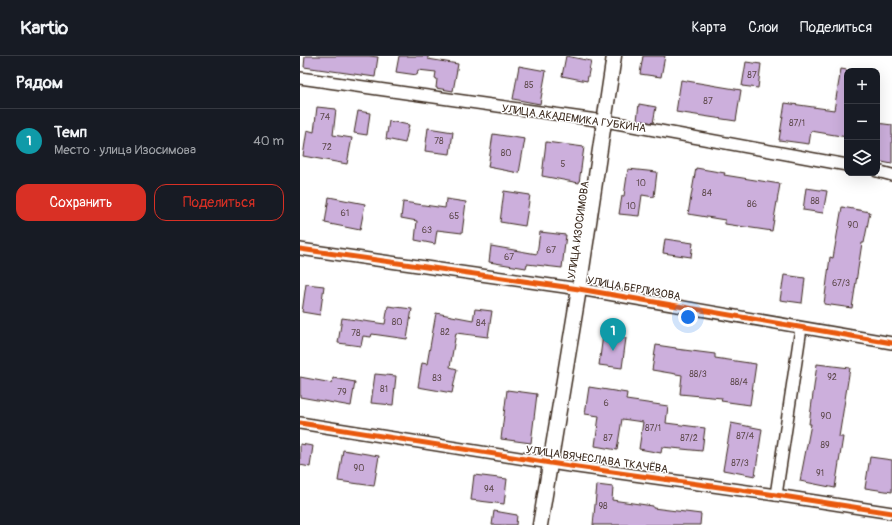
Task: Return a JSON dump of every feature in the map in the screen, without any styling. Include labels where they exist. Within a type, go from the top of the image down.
[{"type":"street","name":"УЛИЦА ИЗОСИМОВА","points":[[540,525],[579,289],[614,56]]},
{"type":"street","name":"УЛИЦА АКАДЕМИКА ГУБКИНА","points":[[300,78],[604,122],[844,164]]},
{"type":"street","points":[[880,172],[892,175]]},
{"type":"street","name":"УЛИЦА БЕРЛИЗОВА","points":[[300,249],[579,289],[892,343]]},
{"type":"street","points":[[776,495],[801,328]]},
{"type":"street","name":"УЛИЦА ВЯЧЕСЛАВА ТКАЧЁВА","points":[[300,423],[550,463],[892,513]]},
{"type":"building","points":[[305,56],[378,57],[375,77],[304,67]]},
{"type":"building","points":[[399,56],[428,56],[428,59],[458,64],[453,91],[436,88],[436,72],[418,70],[417,75],[396,72]]},
{"type":"building","points":[[566,56],[591,61],[587,81],[562,76]]},
{"type":"building","points":[[643,56],[665,56],[661,77],[640,74]]},
{"type":"building","points":[[746,62],[761,64],[758,88],[742,86]]},
{"type":"building","points":[[519,66],[546,71],[540,104],[513,99]]},
{"type":"building","points":[[841,69],[844,70],[844,136],[811,131],[809,144],[779,140],[785,103],[834,110]]},
{"type":"building","points":[[681,80],[741,90],[736,121],[676,112]]},
{"type":"building","points":[[639,104],[656,107],[653,123],[637,120]]},
{"type":"building","points":[[317,107],[336,109],[333,135],[352,138],[347,164],[303,156],[307,130],[314,132]]},
{"type":"building","points":[[358,111],[370,113],[367,135],[354,133]]},
{"type":"building","points":[[389,121],[409,125],[405,143],[386,139]]},
{"type":"building","points":[[880,123],[892,125],[892,164],[880,162]]},
{"type":"building","points":[[428,128],[453,132],[450,154],[425,151]]},
{"type":"building","points":[[493,134],[525,139],[519,173],[488,167]]},
{"type":"building","points":[[546,142],[584,147],[579,183],[542,176]]},
{"type":"building","points":[[696,168],[725,173],[724,175],[780,184],[772,231],[725,224],[725,220],[688,214]]},
{"type":"building","points":[[628,169],[657,172],[654,197],[642,195],[639,216],[619,214],[622,196],[624,196]]},
{"type":"building","points":[[806,188],[827,191],[823,213],[803,210]]},
{"type":"building","points":[[504,191],[530,195],[525,226],[500,222]]},
{"type":"building","points":[[329,197],[365,204],[360,230],[325,223]]},
{"type":"building","points":[[446,199],[466,202],[462,233],[437,230],[435,244],[415,240],[417,221],[401,218],[403,202],[445,208]]},
{"type":"building","points":[[842,207],[870,212],[864,243],[862,243],[852,308],[824,304],[830,257],[833,258]]},
{"type":"building","points":[[540,232],[566,235],[562,268],[527,264],[526,268],[489,262],[491,246],[537,254]]},
{"type":"building","points":[[665,239],[693,243],[691,257],[663,253]]},
{"type":"building","points":[[784,275],[805,278],[802,303],[780,300]]},
{"type":"building","points":[[306,284],[324,286],[320,315],[302,312]]},
{"type":"building","points":[[388,306],[412,309],[407,339],[372,334],[371,337],[363,336],[361,346],[338,343],[342,318],[385,324]]},
{"type":"building","points":[[475,309],[492,311],[488,337],[456,333],[450,367],[457,369],[452,393],[418,387],[422,363],[427,364],[436,313],[473,320]]},
{"type":"building","points":[[603,335],[626,338],[622,368],[599,365]]},
{"type":"building","points":[[656,345],[715,354],[715,358],[756,364],[750,405],[721,401],[722,398],[680,394],[682,375],[652,370]]},
{"type":"building","points":[[817,364],[850,368],[839,437],[843,437],[835,488],[800,481],[811,424],[809,424]]},
{"type":"building","points":[[375,374],[396,376],[393,405],[371,403]]},
{"type":"building","points":[[300,377],[332,383],[333,378],[355,382],[351,406],[300,397]]},
{"type":"building","points":[[589,387],[627,393],[626,400],[668,406],[666,423],[705,428],[702,451],[662,447],[661,453],[639,449],[643,422],[622,419],[617,450],[595,446],[599,416],[585,414]]},
{"type":"building","points":[[507,390],[537,394],[531,443],[501,439]]},
{"type":"building","points":[[731,423],[762,429],[755,476],[723,470]]},
{"type":"building","points":[[300,444],[313,446],[310,467],[300,465]]},
{"type":"building","points":[[343,450],[379,456],[374,486],[338,481]]},
{"type":"building","points":[[870,457],[892,460],[892,492],[865,488]]},
{"type":"building","points":[[474,475],[507,479],[504,504],[471,500]]},
{"type":"building","points":[[597,485],[613,487],[612,500],[653,506],[653,508],[701,514],[700,525],[593,525]]},
{"type":"building","points":[[494,511],[517,515],[516,525],[492,525]]},
{"type":"cycle path","points":[[300,249],[579,289],[892,343]]},
{"type":"cycle path","points":[[300,423],[563,465],[892,513]]},
{"type":"place","name":"Темп","points":[[613,351]]}]
